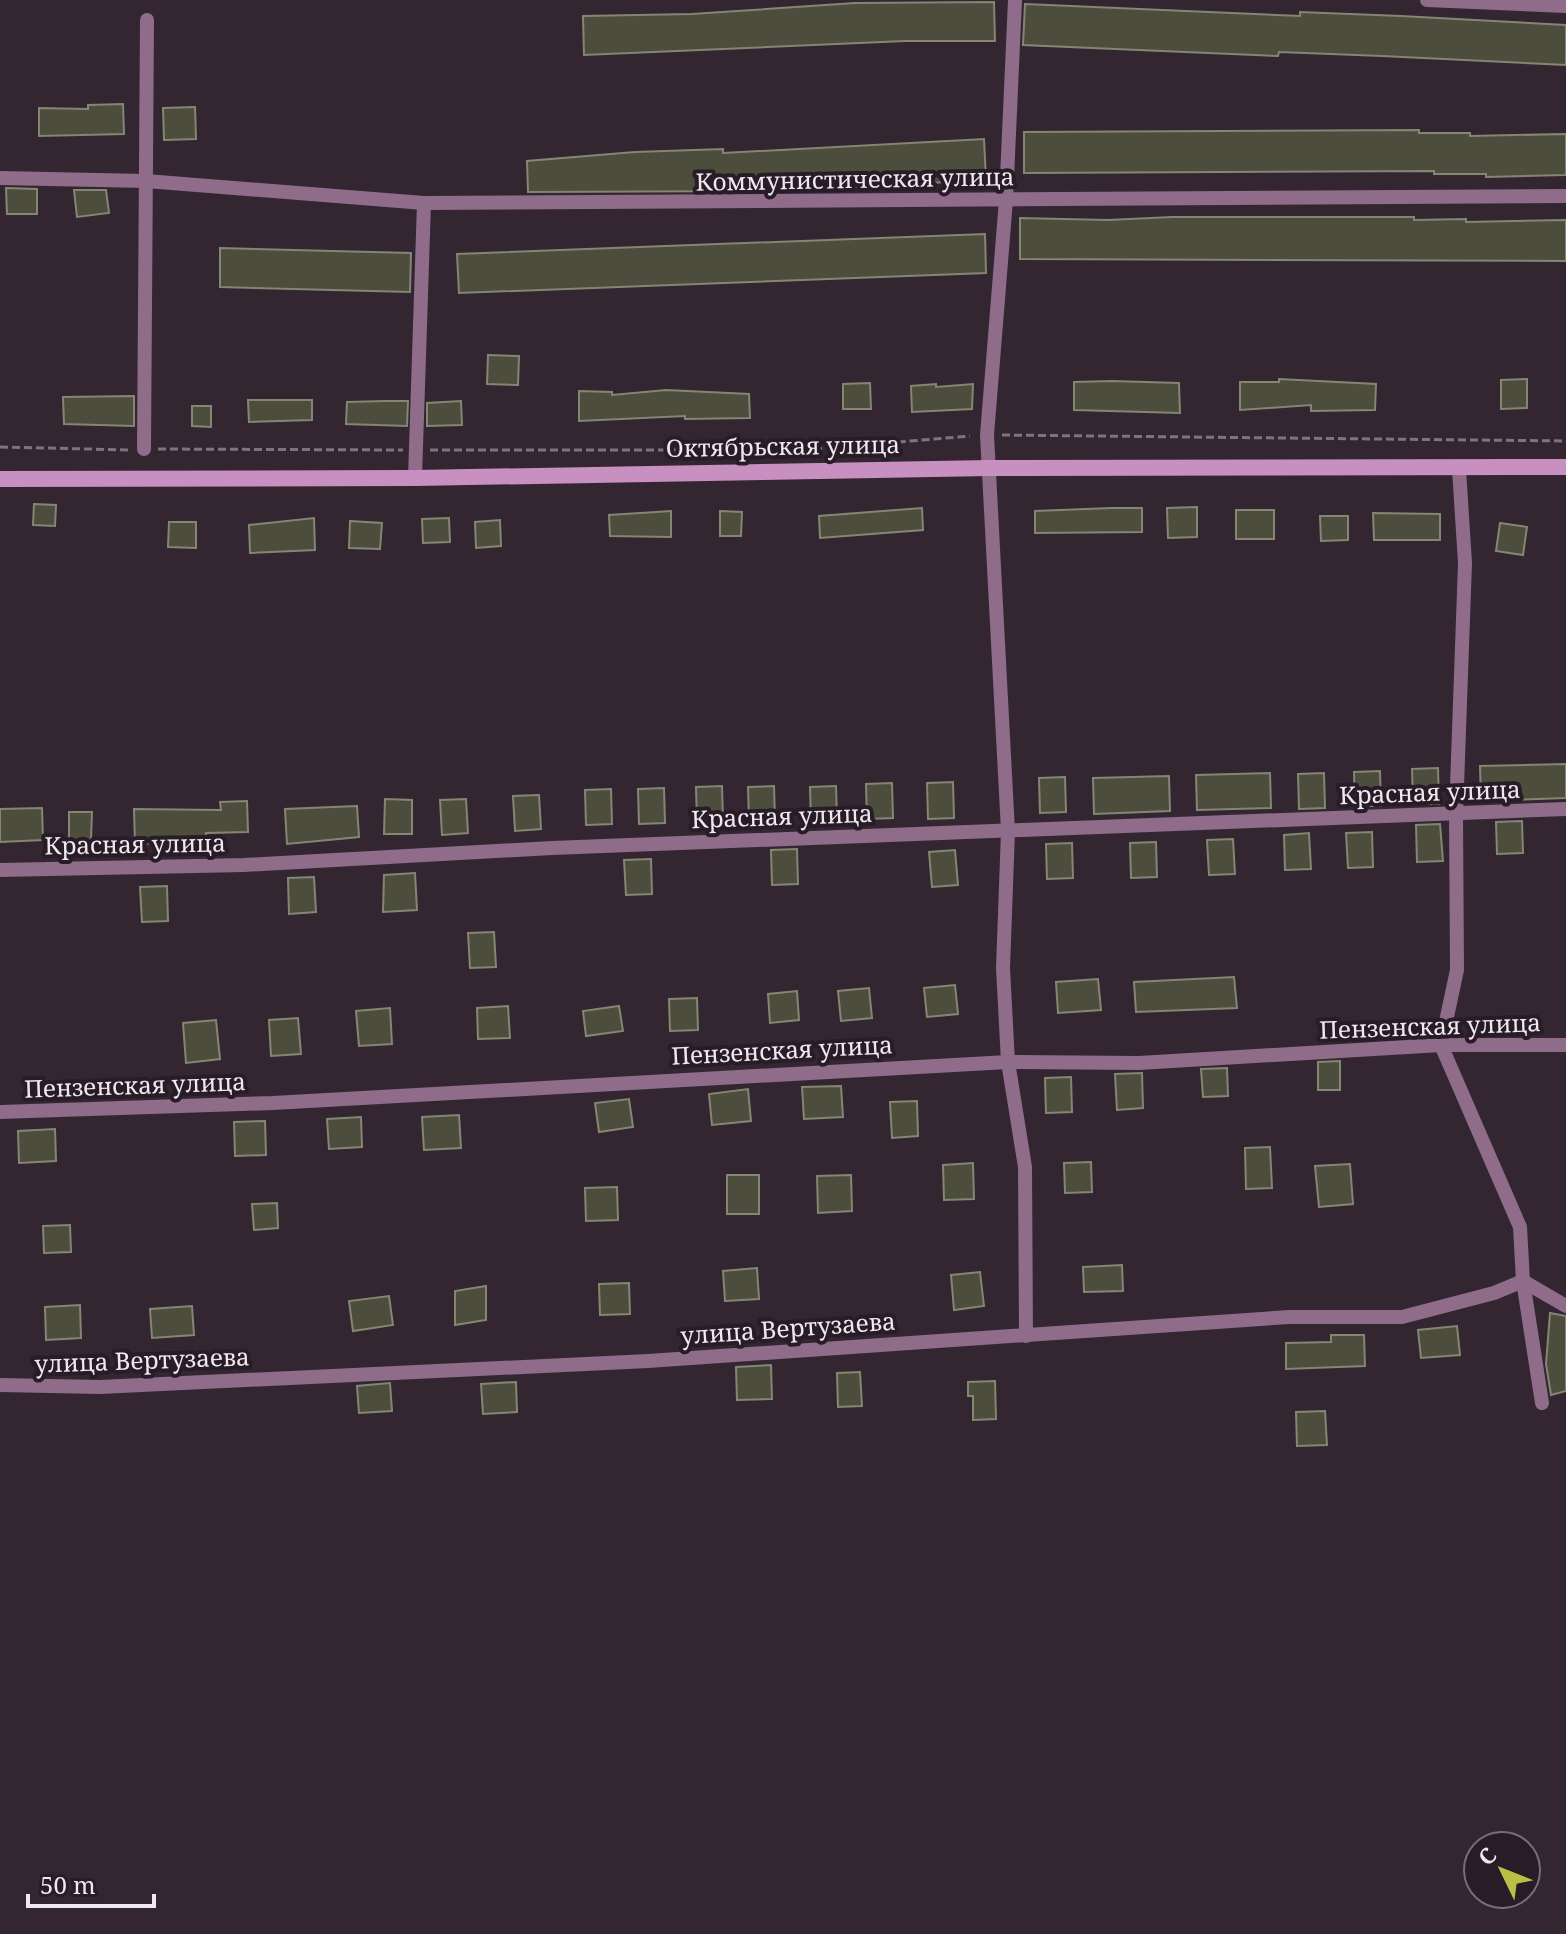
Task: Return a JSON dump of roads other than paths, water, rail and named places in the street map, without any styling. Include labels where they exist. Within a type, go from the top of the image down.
[{"type":"main road","name":"Октябрьская улица","points":[[0,479],[415,478],[991,468],[1566,467]]},
{"type":"street","points":[[1015,0],[1006,200],[987,435],[1008,831],[1003,968],[1008,1062],[1025,1167],[1026,1336]]},
{"type":"street","points":[[1427,0],[1566,6]]},
{"type":"street","points":[[144,449],[147,20]]},
{"type":"street","name":"Коммунистическая улица","points":[[0,178],[146,181],[424,203],[1566,196]]},
{"type":"street","points":[[415,478],[424,203]]},
{"type":"street","points":[[1459,469],[1465,563],[1456,814],[1457,970],[1441,1045],[1520,1227],[1523,1281],[1542,1403]]},
{"type":"street","name":"Красная улица","points":[[0,870],[244,865],[552,848],[1566,809]]},
{"type":"street","name":"Пензенская улица","points":[[0,1112],[273,1103],[1008,1062],[1139,1063],[1441,1045],[1566,1045]]},
{"type":"street","points":[[1523,1281],[1566,1306]]},
{"type":"street","name":"улица Вертузаева","points":[[0,1385],[100,1387],[241,1381],[648,1361],[1289,1317],[1402,1317],[1494,1293],[1523,1281]]}]
